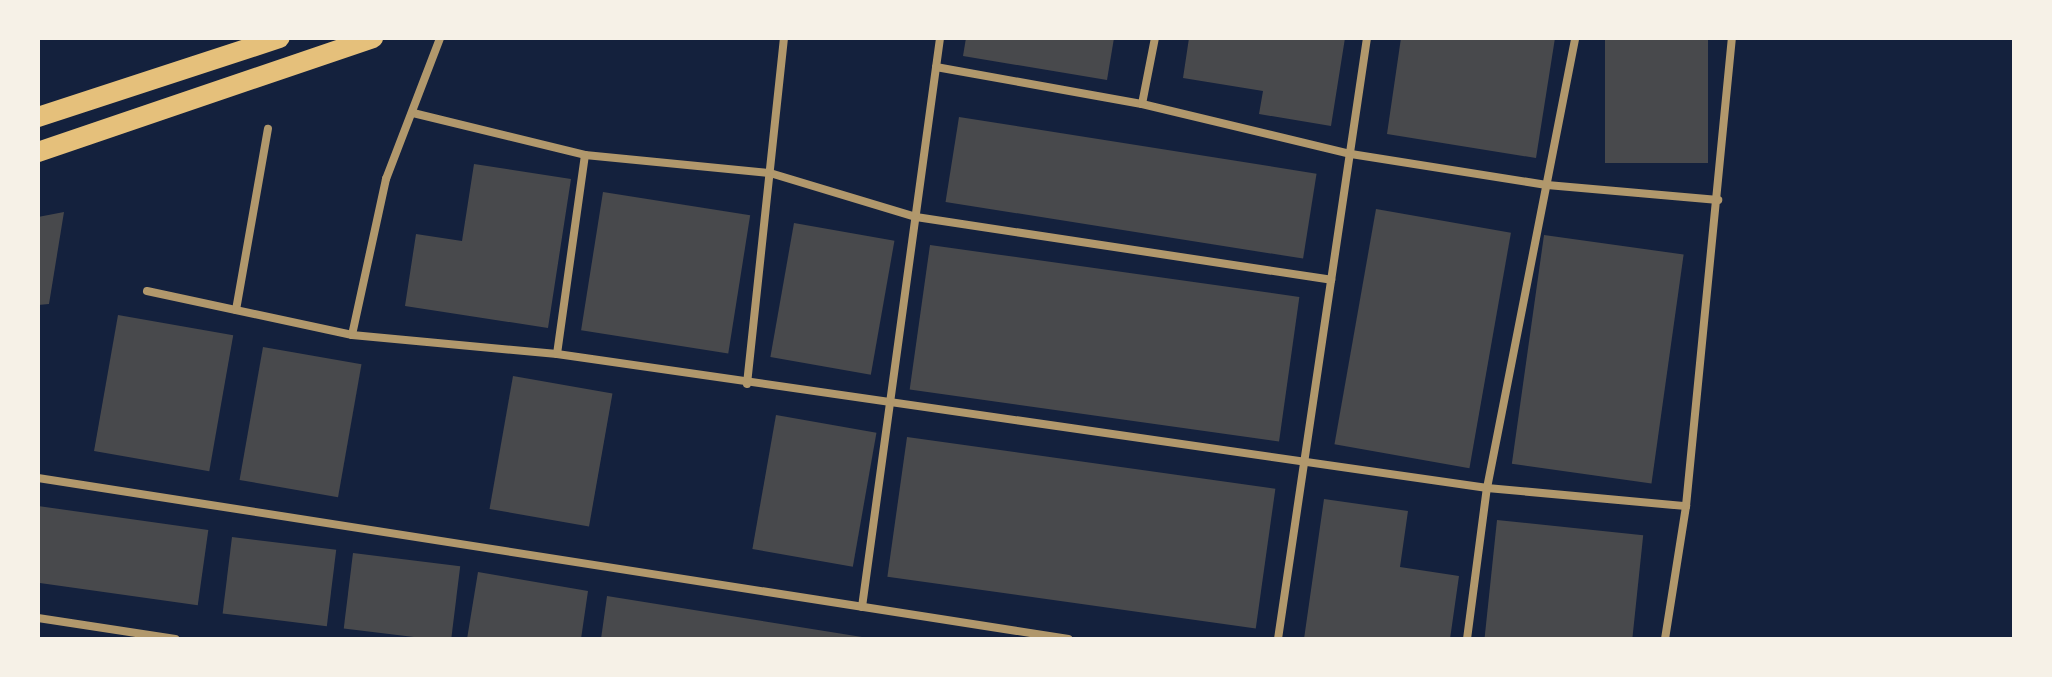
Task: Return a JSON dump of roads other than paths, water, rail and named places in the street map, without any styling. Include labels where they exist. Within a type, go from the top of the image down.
[{"type":"main road","points":[[38,117],[279,38]]},
{"type":"main road","points":[[38,152],[373,38]]},
{"type":"street","points":[[352,335],[386,179],[440,38]]},
{"type":"street","points":[[747,384],[784,38]]},
{"type":"street","points":[[862,607],[940,38]]},
{"type":"street","points":[[1142,104],[1155,38]]},
{"type":"street","points":[[1278,639],[1308,463],[1367,38]]},
{"type":"street","points":[[1467,639],[1487,488],[1575,38]]},
{"type":"street","points":[[1665,639],[1686,506],[1732,38]]},
{"type":"street","points":[[936,67],[1142,104],[1351,154],[1547,185],[1718,200]]},
{"type":"street","points":[[413,113],[585,155],[770,173],[916,217],[1331,280]]},
{"type":"street","points":[[236,310],[268,129]]},
{"type":"street","points":[[557,354],[585,155]]},
{"type":"street","points":[[147,291],[352,335],[557,354],[747,384],[1487,488],[1686,506]]},
{"type":"street","points":[[38,478],[1069,639]]},
{"type":"street","points":[[38,618],[175,639]]}]
